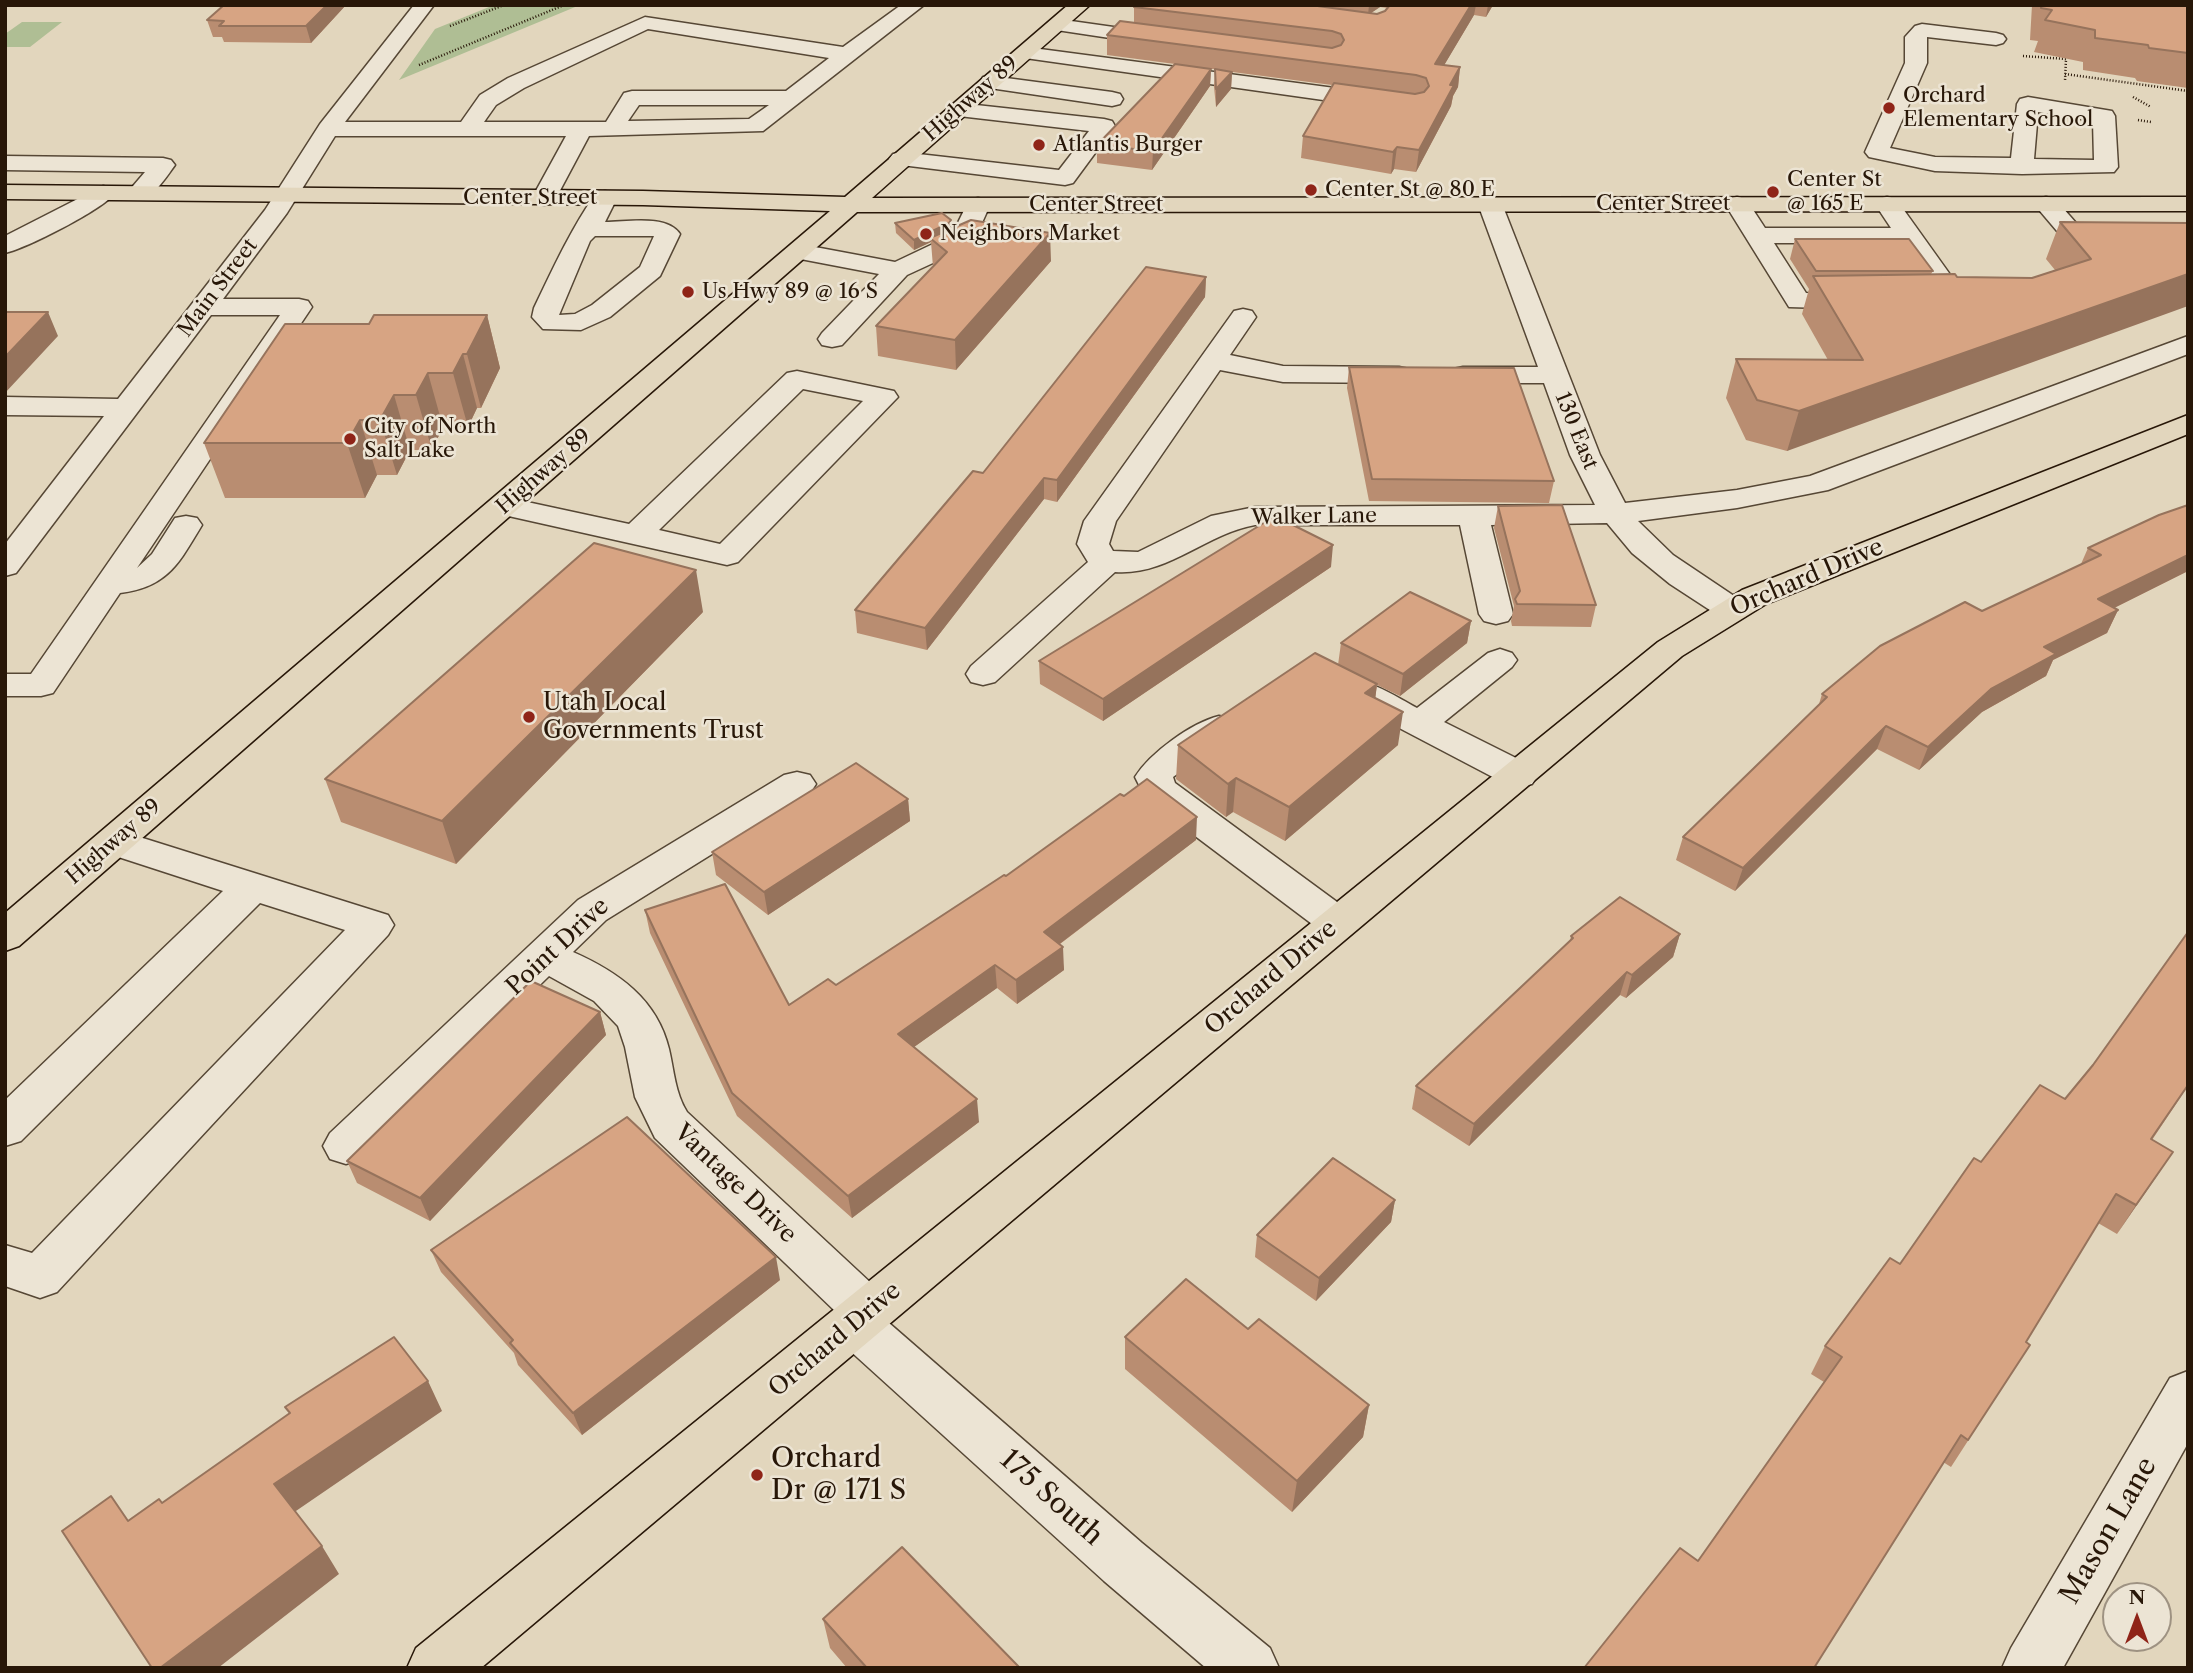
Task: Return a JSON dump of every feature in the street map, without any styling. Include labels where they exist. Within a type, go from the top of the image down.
[{"type":"main road","name":"Highway 89","points":[[5,936],[799,252],[901,159],[1080,5]]},
{"type":"main road","name":"Center Street","points":[[5,192],[604,198],[853,205],[2188,204]]},
{"type":"main road","name":"Orchard Drive","points":[[436,1668],[1670,649],[1731,609],[1786,583],[2188,424]]},
{"type":"street","name":"Main Street","points":[[5,566],[275,213],[328,129],[424,5]]},
{"type":"street","points":[[468,129],[488,100],[516,83],[682,5]]},
{"type":"street","points":[[328,129],[755,126],[914,5]]},
{"type":"street","points":[[645,23],[847,54]]},
{"type":"street","points":[[1057,24],[1183,42]]},
{"type":"street","points":[[1996,39],[1922,30],[1915,37],[1916,63],[1877,152],[1935,164],[2022,167]]},
{"type":"street","points":[[1025,52],[1399,103]]},
{"type":"street","points":[[991,82],[1112,99]]},
{"type":"street","points":[[613,128],[632,98],[791,98]]},
{"type":"street","points":[[901,159],[1065,178],[1104,126],[958,110]]},
{"type":"street","points":[[544,198],[581,129]]},
{"type":"street","points":[[5,163],[163,165],[139,192]]},
{"type":"street","points":[[1931,204],[1935,164]]},
{"type":"street","points":[[5,246],[82,207],[103,192]]},
{"type":"street","points":[[589,229],[656,229],[664,230],[668,234],[655,267],[601,311],[581,323],[552,323],[545,317],[547,308],[579,238],[589,229],[604,198]]},
{"type":"street","name":"130 East","points":[[1490,204],[1593,474],[1616,514],[1641,546],[1673,572],[1731,609]]},
{"type":"street","points":[[1737,204],[1798,301],[1877,301]]},
{"type":"street","points":[[1887,204],[1956,301],[1917,301]]},
{"type":"street","points":[[2046,204],[2077,239],[2188,239]]},
{"type":"street","points":[[832,339],[898,270],[963,240],[978,205]]},
{"type":"street","points":[[1758,236],[1909,235]]},
{"type":"street","points":[[799,252],[898,270]]},
{"type":"street","points":[[5,685],[40,685],[299,307],[204,307]]},
{"type":"street","points":[[983,674],[1108,561],[1100,556],[1093,544],[1100,521],[1243,317]]},
{"type":"street","name":"Walker Lane","points":[[1108,561],[1136,561],[1161,555],[1212,528],[1243,518],[1616,514],[1737,499],[1817,484],[2188,344]]},
{"type":"street","points":[[1214,360],[1297,375],[1554,375]]},
{"type":"street","points":[[504,506],[727,555],[884,397],[797,379],[636,535]]},
{"type":"street","points":[[5,407],[126,408]]},
{"type":"street","points":[[1473,515],[1496,614]]},
{"type":"street","points":[[108,585],[133,583],[150,575],[161,564],[186,525]]},
{"type":"street","points":[[1419,724],[1500,660]]},
{"type":"street","points":[[1322,674],[1519,775]]},
{"type":"street","points":[[1251,705],[1160,768],[1154,777],[1159,790],[1338,923]]},
{"type":"street","name":"Point Drive","points":[[346,1146],[592,910],[797,784]]},
{"type":"street","points":[[5,1265],[40,1277],[374,925],[114,842]]},
{"type":"street","points":[[5,1128],[253,886]]},
{"type":"street","name":"Vantage Drive","points":[[545,957],[579,971],[618,998],[635,1014],[645,1039],[653,1089],[671,1125],[862,1318]]},
{"type":"street","name":"175 South","points":[[862,1318],[1123,1562],[1250,1668]]},
{"type":"street","name":"Mason Lane","points":[[2031,1668],[2188,1394]]},
{"type":"path","points":[[439,30],[504,5]]},
{"type":"path","points":[[420,57],[414,66],[426,64],[564,5]]},
{"type":"path","points":[[2022,56],[2066,59],[2065,84]]},
{"type":"path","points":[[2065,74],[2188,90]]},
{"type":"green space","points":[[494,5],[580,5],[399,80],[435,29]]},
{"type":"green space","points":[[22,22],[62,22],[30,47],[5,47],[5,34]]},
{"type":"building","points":[[224,5],[327,5],[306,26],[219,26],[224,21],[207,20]]},
{"type":"building","points":[[1310,5],[1377,14],[1390,5],[1471,5],[1435,64],[1460,67],[1450,85],[1454,85],[1419,150],[1397,147],[1393,152],[1303,136],[1334,83],[1415,94],[1424,92],[1429,86],[1426,78],[1107,35],[1120,21],[1332,48],[1341,45],[1344,40],[1341,34],[1332,31],[1134,7]]},
{"type":"building","points":[[2041,5],[2188,6],[2188,53],[2095,38],[2095,30],[2045,20],[2052,10],[2041,8]]},
{"type":"building","points":[[1175,64],[1211,69],[1153,151],[1097,145]]},
{"type":"building","points":[[1215,69],[1232,72],[1216,89]]},
{"type":"building","points":[[942,213],[951,220],[949,223],[914,240],[895,223]]},
{"type":"building","points":[[971,220],[1050,233],[955,340],[876,326],[947,252],[930,238]]},
{"type":"building","points":[[2060,222],[2188,223],[2188,274],[1799,411],[1757,400],[1736,359],[1863,360],[1813,276],[1955,274],[1957,277],[2032,278],[2091,259]]},
{"type":"building","points":[[1795,239],[1909,239],[1933,271],[1816,271]]},
{"type":"building","points":[[1146,267],[1206,277],[1057,480],[1044,478],[925,628],[855,610],[973,471],[983,473]]},
{"type":"building","points":[[5,312],[48,312],[5,357]]},
{"type":"building","points":[[374,315],[487,315],[467,354],[463,354],[453,373],[428,373],[416,395],[394,395],[380,420],[360,420],[347,443],[204,443],[285,324],[369,324]]},
{"type":"building","points":[[1349,367],[1514,368],[1554,481],[1372,479]]},
{"type":"building","points":[[1562,505],[1596,605],[1517,604],[1515,599],[1520,591],[1498,506]]},
{"type":"building","points":[[2188,505],[2188,555],[2098,599],[2118,610],[2044,647],[2056,654],[1991,689],[1928,747],[1886,726],[1743,868],[1683,837],[1827,697],[1822,694],[1880,646],[1965,602],[1982,611],[2101,555],[2088,548],[2159,515]]},
{"type":"building","points":[[1275,516],[1333,545],[1103,699],[1039,661]]},
{"type":"building","points":[[594,543],[696,570],[442,821],[325,779]]},
{"type":"building","points":[[1410,592],[1471,621],[1403,674],[1341,643]]},
{"type":"building","points":[[1315,653],[1377,684],[1365,693],[1403,712],[1289,807],[1236,778],[1228,784],[1178,745]]},
{"type":"building","points":[[856,763],[908,799],[764,892],[712,852]]},
{"type":"building","points":[[1147,779],[1197,817],[1044,932],[1063,947],[1016,980],[995,965],[898,1034],[977,1099],[848,1196],[732,1093],[645,910],[725,884],[789,1005],[828,979],[836,985],[1006,876],[1120,794],[1124,796]]},
{"type":"building","points":[[1620,897],[1680,934],[1632,975],[1627,972],[1474,1124],[1416,1086],[1573,938],[1571,936]]},
{"type":"building","points":[[2188,932],[2188,1085],[2151,1139],[2173,1152],[2136,1205],[2116,1194],[2026,1342],[2030,1345],[1968,1440],[1961,1435],[1814,1668],[1584,1668],[1680,1548],[1698,1561],[1842,1357],[1825,1346],[1890,1258],[1900,1264],[1974,1158],[1981,1162],[2040,1085],[2065,1099],[2093,1065]]},
{"type":"building","points":[[531,981],[600,1012],[420,1198],[347,1161]]},
{"type":"building","points":[[627,1117],[776,1257],[573,1413],[510,1343],[513,1340],[431,1250]]},
{"type":"building","points":[[1333,1158],[1395,1200],[1319,1278],[1257,1235]]},
{"type":"building","points":[[1186,1279],[1248,1329],[1259,1319],[1369,1405],[1297,1481],[1125,1337]]},
{"type":"building","points":[[394,1337],[428,1381],[274,1484],[322,1546],[160,1668],[152,1668],[62,1531],[111,1496],[128,1521],[159,1499],[162,1503],[290,1413],[285,1407]]},
{"type":"building","points":[[902,1547],[1020,1668],[867,1668],[823,1619]]},
{"type":"place","name":"Orchard Elementary School","points":[[1889,108]]},
{"type":"place","name":"Atlantis Burger","points":[[1039,145]]},
{"type":"place","name":"Center St @ 80 E","points":[[1311,190]]},
{"type":"place","name":"Center St @ 165 E","points":[[1773,192]]},
{"type":"place","name":"Neighbors Market","points":[[926,234]]},
{"type":"place","name":"Us Hwy 89 @ 16 S","points":[[688,292]]},
{"type":"place","name":"City of North Salt Lake","points":[[350,439]]},
{"type":"place","name":"Utah Local Governments Trust","points":[[529,717]]},
{"type":"place","name":"Orchard Dr @ 171 S","points":[[757,1475]]}]
